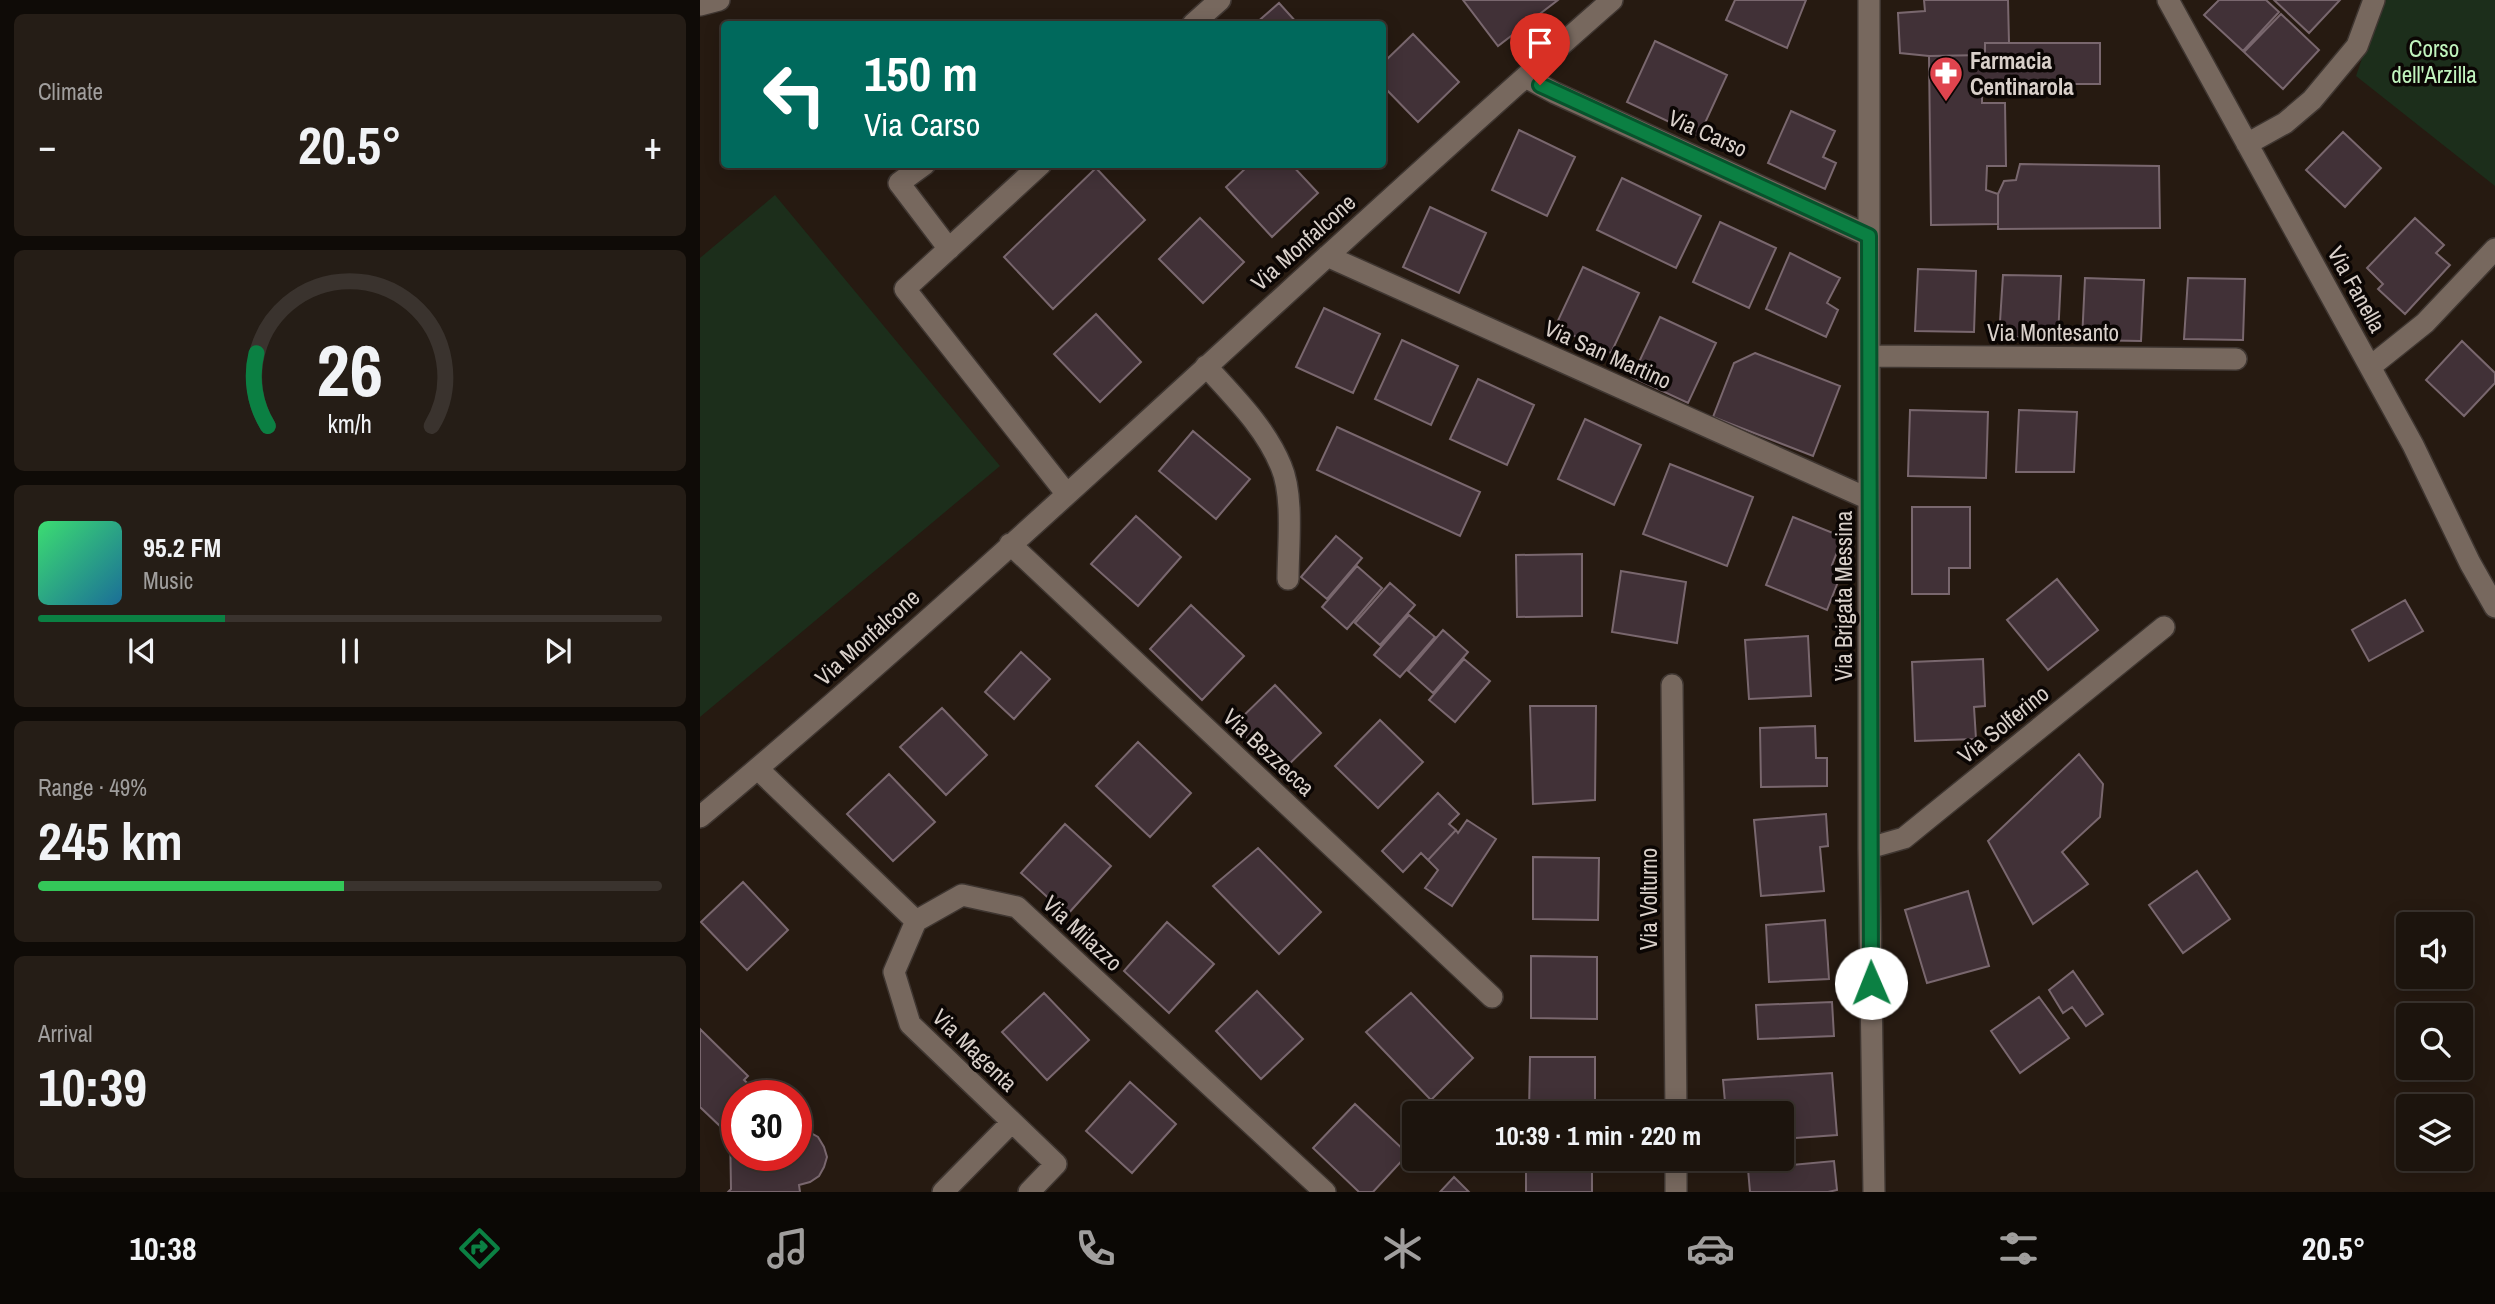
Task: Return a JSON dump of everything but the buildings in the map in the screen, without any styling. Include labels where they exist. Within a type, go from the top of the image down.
[{"type":"street","points":[[700,5],[719,0]]},
{"type":"street","points":[[1196,21],[1220,0]]},
{"type":"street","name":"Via Brigata Messina","points":[[1869,0],[1869,848],[1874,1192]]},
{"type":"street","name":"Via Fanella","points":[[2168,0],[2413,445],[2470,563],[2495,607]]},
{"type":"street","points":[[2247,144],[2285,123],[2312,100],[2357,46],[2374,0]]},
{"type":"street","name":"Via Monfalcone","points":[[700,817],[758,769],[1010,544],[1609,1]]},
{"type":"street","name":"Via Carso","points":[[1525,77],[1869,236]]},
{"type":"street","points":[[919,168],[898,183],[948,249]]},
{"type":"street","points":[[1037,168],[905,289],[1066,493]]},
{"type":"street","points":[[2370,367],[2425,323],[2495,249]]},
{"type":"street","name":"Via San Martino","points":[[1327,256],[1869,499]]},
{"type":"street","name":"Via Montesanto","points":[[1869,356],[2236,359]]},
{"type":"street","points":[[1206,366],[1257,423],[1282,467],[1287,494],[1288,579]]},
{"type":"street","name":"Via Bezzecca","points":[[1010,544],[1492,997]]},
{"type":"street","name":"Via Solferino","points":[[1869,848],[1904,838],[2164,627]]},
{"type":"street","name":"Via Volturno","points":[[1672,685],[1676,1101]]},
{"type":"street","points":[[758,769],[916,921]]},
{"type":"street","name":"Via Milazzo","points":[[916,921],[962,895],[1017,908],[1325,1192]]},
{"type":"street","name":"Via Magenta","points":[[916,921],[894,972],[909,1024],[1012,1122],[943,1192]]},
{"type":"street","points":[[1012,1122],[1056,1164],[1029,1192]]},
{"type":"street","points":[[1676,1171],[1676,1192]]},
{"type":"green space","name":"Corso dell'Arzilla","points":[[2382,0],[2495,0],[2495,186],[2356,76]]},
{"type":"green space","points":[[775,195],[1000,466],[700,717],[700,258]]},
{"type":"place","name":"Farmacia Centinarola","points":[[1946,103]]},
{"type":"route","points":[[1540,85],[1869,236],[1871,983]]}]
